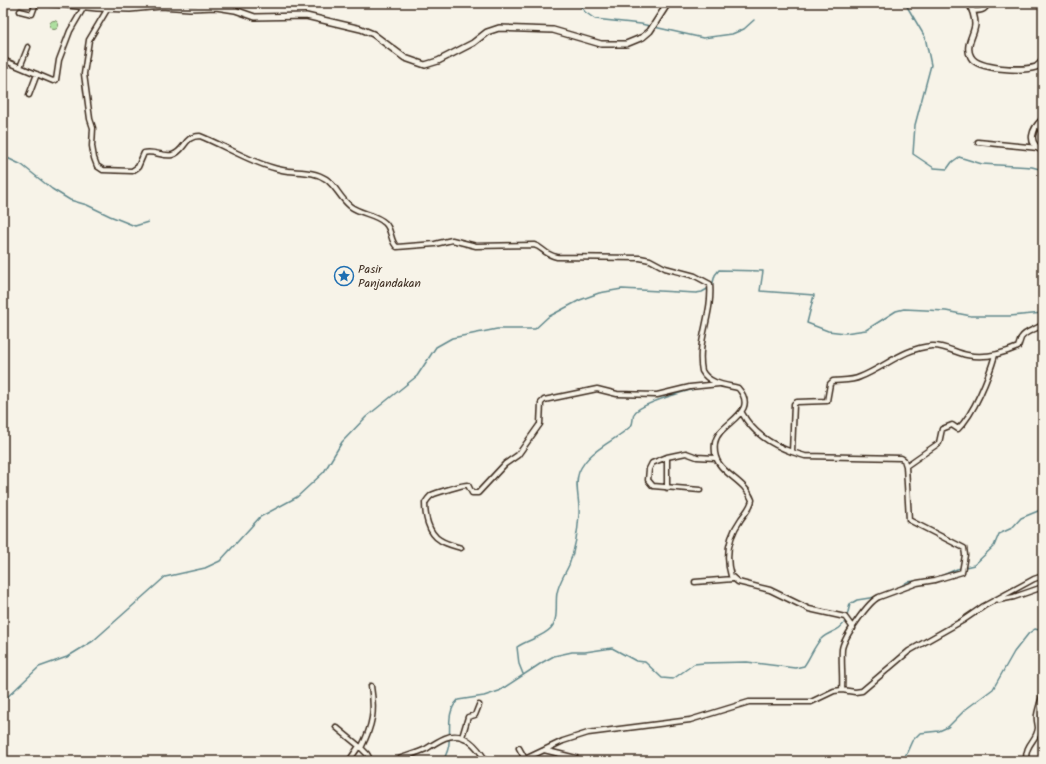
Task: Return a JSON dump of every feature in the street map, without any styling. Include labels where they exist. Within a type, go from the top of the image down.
[{"type":"street","points":[[20,11],[32,14],[36,3]]},
{"type":"street","points":[[48,3],[84,7],[130,9],[161,6],[185,8],[227,8],[260,17],[306,16],[361,29],[373,34],[405,58],[425,65],[438,61],[473,43],[487,32],[499,28],[553,30],[601,44],[626,44],[643,37],[650,31],[668,3]]},
{"type":"street","points":[[969,3],[975,23],[970,36],[969,51],[973,60],[988,67],[997,68],[1036,67],[1043,60]]},
{"type":"street","points":[[972,11],[982,10],[988,3]]},
{"type":"street","points":[[3,60],[53,81],[56,80],[59,60],[70,32],[84,7]]},
{"type":"street","points":[[108,8],[89,40],[84,74],[90,119],[93,128],[92,146],[97,166],[104,170],[132,171],[138,167],[144,154],[171,156],[180,150],[187,141],[200,136],[281,170],[302,171],[322,176],[331,183],[351,207],[363,214],[384,222],[390,232],[394,244],[398,247],[456,240],[476,246],[534,245],[539,246],[546,254],[557,257],[634,257],[650,260],[659,266],[695,276],[710,284],[710,306],[704,326],[701,365],[704,375],[719,384]]},
{"type":"street","points":[[20,68],[28,47]]},
{"type":"street","points":[[29,95],[37,74]]},
{"type":"street","points":[[1043,119],[1034,129],[1032,136],[1033,144],[1043,151]]},
{"type":"street","points":[[978,142],[1038,148]]},
{"type":"street","points":[[792,452],[794,404],[797,402],[827,401],[830,384],[833,381],[860,377],[883,366],[897,356],[919,348],[937,346],[968,355],[987,357],[995,355],[1018,347],[1022,337],[1030,331],[1039,328],[1043,324]]},
{"type":"street","points":[[906,466],[938,443],[942,429],[952,425],[958,429],[965,422],[972,412],[995,355]]},
{"type":"street","points":[[461,548],[439,540],[428,523],[425,514],[425,503],[433,494],[450,490],[464,484],[468,485],[472,493],[478,493],[505,464],[518,455],[540,424],[541,403],[544,400],[597,389],[617,394],[657,395],[690,387],[719,384],[738,388],[741,391],[744,403],[742,413],[719,432],[715,445],[715,458],[721,467],[746,489],[752,500],[750,506],[737,524],[729,540],[729,563],[733,579]]},
{"type":"street","points":[[742,413],[754,430],[771,443],[805,456],[901,458],[904,460],[906,466],[909,520],[964,548],[965,555],[963,570],[961,573],[934,580],[917,582],[874,599],[862,612],[842,648],[842,690]]},
{"type":"street","points":[[700,490],[653,486],[648,480],[649,470],[652,463],[667,457],[686,453],[697,458],[715,458]]},
{"type":"street","points":[[667,457],[667,488]]},
{"type":"street","points":[[519,748],[523,760],[563,741],[588,733],[625,727],[648,726],[684,721],[749,702],[811,702],[817,701],[827,693],[842,690],[855,692],[862,691],[909,651],[995,600],[1034,579],[1043,576]]},
{"type":"street","points":[[695,582],[733,579],[770,590],[809,609],[845,617],[853,628]]},
{"type":"street","points":[[995,600],[1014,597],[1043,587]]},
{"type":"street","points":[[349,761],[368,735],[374,711],[371,686]]},
{"type":"street","points":[[1026,761],[1025,753],[1038,728],[1037,714],[1043,693]]},
{"type":"street","points":[[462,736],[468,717],[475,715],[479,705]]},
{"type":"street","points":[[336,727],[360,747],[371,761]]},
{"type":"street","points":[[394,761],[413,754],[446,737],[454,736],[462,736],[471,742],[486,761]]},
{"type":"street","points":[[544,750],[576,758],[580,761]]},
{"type":"green space","points":[[52,21],[56,21],[58,25],[56,29],[52,29],[50,27],[50,23]]},
{"type":"waterway","points":[[578,3],[585,12],[595,19],[641,24],[703,38],[732,34],[744,29],[754,20]]},
{"type":"waterway","points":[[905,3],[925,37],[931,65],[915,125],[913,154],[934,168],[947,169],[952,162],[959,157],[982,164],[1032,167],[1043,170]]},
{"type":"waterway","points":[[3,156],[22,165],[52,189],[70,200],[87,205],[135,226],[148,222]]},
{"type":"waterway","points":[[712,286],[715,275],[719,270],[763,271],[760,291],[814,295],[807,323],[828,331],[845,333],[866,330],[896,311],[904,309],[946,311],[971,316],[1010,316],[1043,313]]},
{"type":"waterway","points":[[3,701],[39,667],[67,657],[93,641],[165,577],[205,568],[220,561],[260,517],[297,497],[324,472],[342,442],[366,417],[417,376],[436,347],[452,338],[497,329],[535,329],[548,317],[580,300],[599,293],[622,289],[696,293],[702,292],[709,288]]},
{"type":"waterway","points":[[523,674],[519,664],[517,647],[548,631],[555,620],[556,597],[558,589],[569,565],[576,540],[579,514],[577,482],[579,472],[583,464],[602,446],[631,426],[634,414],[637,410],[663,398],[698,388]]},
{"type":"waterway","points":[[941,576],[957,569],[974,565],[994,546],[999,534],[1012,528],[1021,518],[1043,509]]},
{"type":"waterway","points":[[898,588],[907,582],[930,579]]},
{"type":"waterway","points":[[847,616],[850,604],[857,600],[876,597]]},
{"type":"waterway","points":[[443,761],[449,745],[450,715],[458,700],[484,696],[499,691],[554,656],[572,652],[585,652],[612,648],[636,661],[645,662],[662,678],[673,679],[694,664],[704,663],[747,662],[795,668],[804,666],[821,639],[840,627],[846,620]]},
{"type":"waterway","points":[[903,761],[912,741],[920,733],[939,731],[948,727],[966,709],[993,689],[1014,652],[1029,633],[1035,629],[1043,631]]},
{"type":"place","name":"Pasir Panjandakan","points":[[344,276]]}]
